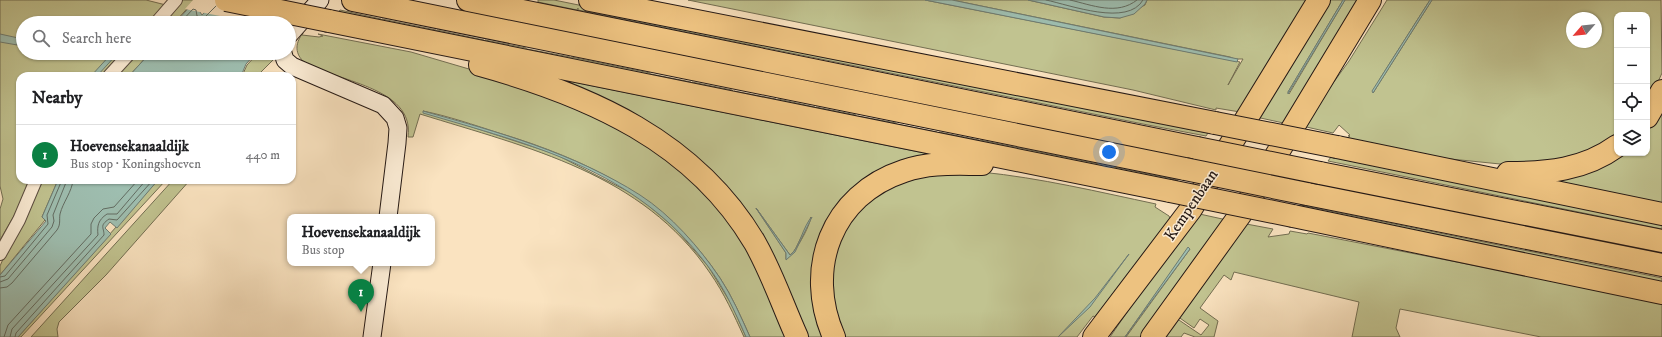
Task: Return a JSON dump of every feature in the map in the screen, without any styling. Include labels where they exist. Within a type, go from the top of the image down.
[{"type":"highway","points":[[226,0],[1294,216],[1662,293]]},
{"type":"highway","points":[[353,0],[1662,265]]},
{"type":"highway","points":[[468,0],[1662,241]]},
{"type":"highway","points":[[590,0],[852,50],[1662,214]]},
{"type":"highway","name":"Kempenbaan","points":[[1094,337],[1191,209],[1319,0]]},
{"type":"highway","points":[[1152,337],[1240,215],[1370,0]]},
{"type":"highway","points":[[414,38],[454,58],[541,83],[580,98],[635,126],[675,154],[721,197],[754,242],[766,263],[797,337]]},
{"type":"highway","points":[[1650,112],[1662,91]]},
{"type":"highway","points":[[1466,174],[1537,173],[1573,168],[1590,162],[1614,148]]},
{"type":"highway","points":[[834,337],[828,323],[822,296],[822,270],[828,245],[836,225],[849,206],[865,191],[884,179],[903,171],[930,165],[952,163],[1039,165]]},
{"type":"street","points":[[162,16],[176,0]]},
{"type":"street","points":[[296,27],[320,0]]},
{"type":"street","points":[[113,72],[124,60]]},
{"type":"street","points":[[286,60],[292,66],[383,105],[395,118],[398,128],[398,143],[388,214]]},
{"type":"street","points":[[0,254],[19,220],[34,184]]},
{"type":"street","points":[[372,337],[382,266]]},
{"type":"green space","points":[[0,0],[146,0],[166,5],[157,16],[16,16],[16,60],[118,60],[107,72],[16,72],[16,184],[28,184],[19,207],[0,240],[0,209],[3,199],[0,186]]},
{"type":"green space","points":[[183,0],[195,0],[180,16],[166,16]]},
{"type":"green space","points":[[538,0],[554,0],[1208,133],[1206,136],[1148,125],[578,10],[578,8],[577,10],[538,2]]},
{"type":"green space","points":[[688,0],[925,0],[1240,62],[1228,85],[1243,59],[1235,59],[952,0],[1028,0],[1104,17],[1120,18],[1145,5],[1147,0],[1307,0],[1240,112],[1216,108],[1216,110],[1133,90]]},
{"type":"green space","points":[[1327,0],[1343,0],[1288,92],[1289,94],[1345,0],[1362,0],[1288,124],[1256,117]]},
{"type":"green space","points":[[1387,0],[1430,0],[1381,77],[1373,93],[1432,0],[1661,0],[1662,73],[1650,99],[1650,12],[1614,12],[1614,141],[1590,155],[1510,165],[1441,158],[1351,139],[1348,138],[1350,135],[1339,125],[1333,133],[1302,126],[1349,61]]},
{"type":"green space","points":[[340,10],[381,19],[381,21],[382,19],[436,30],[436,32],[437,30],[484,40],[485,42],[485,40],[526,48],[527,50],[570,57],[570,59],[571,57],[650,73],[651,76],[651,74],[691,82],[692,84],[692,82],[732,90],[734,92],[776,99],[777,101],[778,99],[815,107],[816,109],[816,107],[856,115],[856,117],[858,116],[896,123],[897,125],[937,132],[938,134],[939,132],[979,140],[978,142],[980,140],[1178,180],[1176,183],[337,14]]},
{"type":"green space","points":[[303,33],[302,35],[323,36],[318,34],[411,52],[520,84],[626,130],[700,186],[749,248],[788,337],[750,337],[720,278],[699,250],[676,225],[650,204],[623,186],[564,156],[532,144],[442,115],[423,111],[555,154],[637,196],[673,226],[708,266],[732,305],[746,337],[744,337],[733,312],[710,273],[682,239],[651,211],[617,188],[580,169],[542,153],[420,114],[413,137],[408,137],[407,120],[399,107],[386,96],[303,61],[298,54],[297,47],[299,40]]},
{"type":"green space","points":[[127,60],[144,60],[133,72],[116,72]]},
{"type":"green space","points":[[252,60],[273,60],[261,72],[244,72]]},
{"type":"green space","points":[[529,73],[949,158],[838,215],[824,337],[809,337],[710,180]],"holes":[[[756,208],[790,255],[792,254],[786,259],[786,253]],[[811,217],[802,240],[796,249]]]},
{"type":"green space","points":[[1662,105],[1662,205],[1537,178],[1614,154],[1614,156],[1650,156],[1650,123]]},
{"type":"green space","points":[[1331,157],[1662,224],[1662,229],[1328,161]]},
{"type":"green space","points":[[981,172],[1048,182],[1156,204],[1155,207],[1169,216],[1171,220],[1095,317],[1093,316],[1077,337],[845,337],[836,314],[833,290],[833,267],[839,246],[848,226],[862,208],[881,193],[912,179],[922,176]]},
{"type":"green space","points":[[1315,181],[1662,249],[1662,258],[1313,185]]},
{"type":"green space","points":[[36,184],[56,184],[42,217],[45,220],[0,275],[0,266]]},
{"type":"green space","points":[[154,184],[162,184],[21,337],[18,337]]},
{"type":"green space","points":[[169,184],[186,184],[106,275],[59,322],[57,329],[58,337],[31,337]]},
{"type":"green space","points":[[1300,205],[1662,278],[1662,283],[1298,209]]},
{"type":"green space","points":[[1195,213],[1227,220],[1144,337],[1126,337],[1190,249],[1186,251],[1125,337],[1110,337]]},
{"type":"green space","points":[[1241,223],[1273,229],[1268,237],[1289,234],[1290,231],[1308,233],[1662,302],[1662,337],[1541,337],[1400,309],[1396,328],[1400,337],[1352,337],[1359,302],[1234,272],[1231,280],[1224,275],[1200,308],[1218,321],[1214,337],[1195,337],[1184,333],[1181,337],[1162,337],[1176,318],[1201,335],[1209,325],[1200,319],[1194,328],[1177,316]]},
{"type":"water","points":[[196,0],[210,0],[200,12],[202,15],[216,0],[251,16],[181,16]]},
{"type":"water","points":[[925,0],[952,0],[1238,59],[1237,62]]},
{"type":"water","points":[[1028,0],[1147,0],[1145,4],[1134,14],[1120,18],[1104,17]]},
{"type":"water","points":[[1343,0],[1345,0],[1288,94],[1288,92]]},
{"type":"water","points":[[1430,0],[1432,0],[1373,93],[1372,91]]},
{"type":"water","points":[[0,34],[16,37],[16,45],[0,42]]},
{"type":"water","points":[[106,60],[112,60],[101,72],[95,72]]},
{"type":"water","points":[[144,60],[250,60],[243,72],[133,72]]},
{"type":"water","points":[[423,111],[535,145],[589,167],[640,195],[663,212],[694,243],[720,278],[750,337],[746,337],[724,291],[707,265],[679,232],[648,205],[614,183],[579,165],[542,150],[423,113]]},
{"type":"water","points":[[56,184],[155,184],[117,228],[110,222],[105,228],[111,234],[18,337],[0,337],[0,275],[46,221],[42,217]]},
{"type":"water","points":[[756,208],[790,255],[796,248],[806,226],[812,217],[795,252],[786,260],[786,253]]},
{"type":"water","points":[[1188,247],[1190,249],[1125,337]]},
{"type":"water","points":[[1129,254],[1090,307],[1058,337],[1095,298]]},
{"type":"pier","points":[[193,0],[212,0],[203,12],[213,0],[288,0],[274,16],[220,16],[185,9]]},
{"type":"place","name":"Hoevensekanaaldijk","points":[[361,312]]}]
